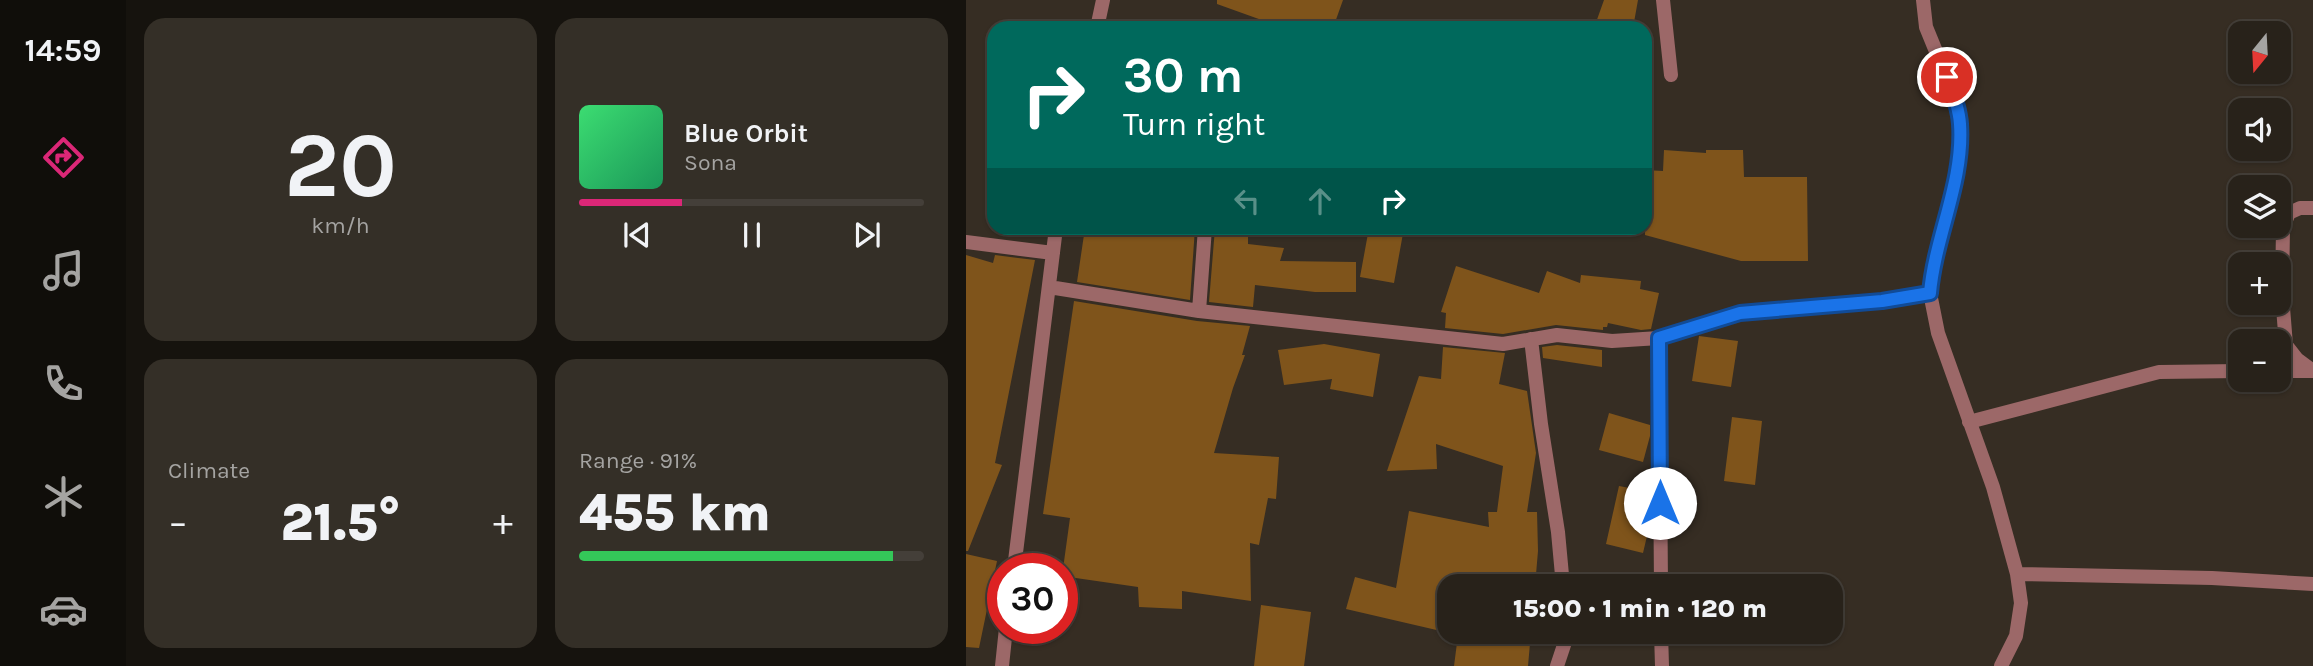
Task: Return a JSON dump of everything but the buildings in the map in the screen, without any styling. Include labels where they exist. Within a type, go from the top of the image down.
[{"type":"street","points":[[1098,21],[1103,0]]},
{"type":"street","points":[[1663,0],[1671,75]]},
{"type":"street","points":[[1923,0],[1926,27],[1949,82],[1960,123],[1958,170],[1933,265],[1930,293],[1938,333],[1993,487],[2017,575],[2021,603],[2016,636],[2001,666]]},
{"type":"street","points":[[2313,208],[2300,208],[2289,213],[2283,227],[2282,295],[2286,345],[2297,359],[2313,371]]},
{"type":"street","points":[[1016,553],[1055,235]]},
{"type":"street","points":[[1199,311],[1204,235]]},
{"type":"street","points":[[966,242],[1053,253]]},
{"type":"street","points":[[1049,287],[1199,311],[1503,344],[1557,335],[1612,341],[1659,338],[1740,313],[1882,301],[1930,293]]},
{"type":"street","points":[[1659,338],[1661,574]]},
{"type":"street","points":[[1531,339],[1562,574]]},
{"type":"street","points":[[1969,422],[2159,372],[2228,371]]},
{"type":"street","points":[[2291,371],[2313,371]]},
{"type":"street","points":[[2017,575],[2212,578],[2313,584]]},
{"type":"street","points":[[1002,666],[1004,644]]},
{"type":"street","points":[[1557,666],[1564,644]]},
{"type":"street","points":[[1661,644],[1662,666]]},
{"type":"route","points":[[1660,503],[1659,338],[1740,313],[1882,301],[1930,293],[1933,265],[1958,170],[1960,123],[1947,77]]}]
